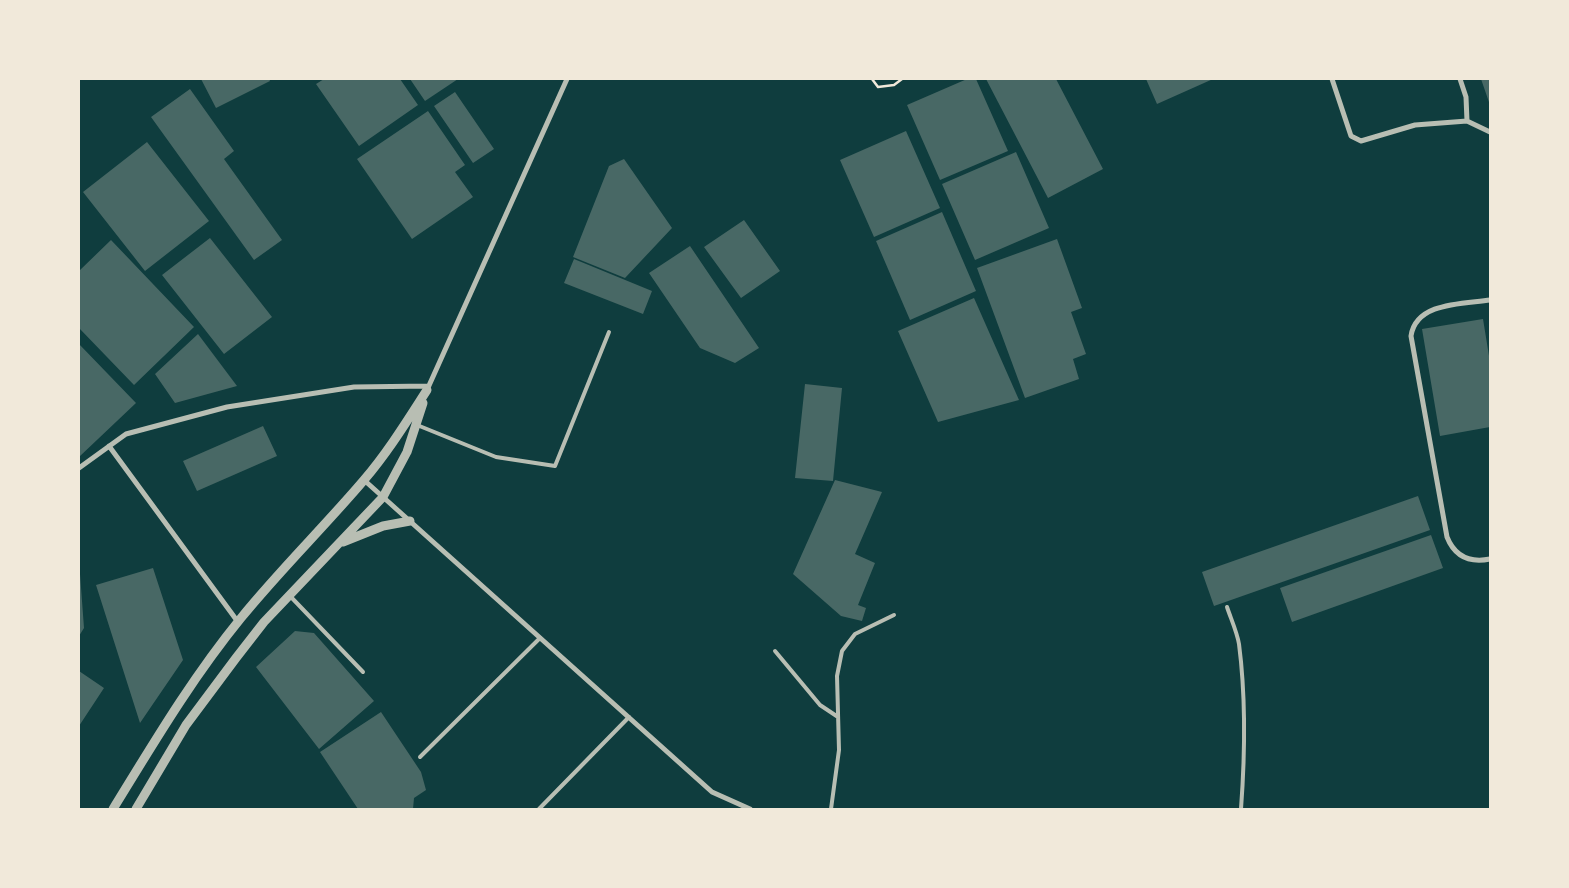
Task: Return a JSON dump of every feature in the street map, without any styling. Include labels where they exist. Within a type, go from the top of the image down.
[{"type":"street","points":[[136,809],[186,725],[264,622],[384,497],[407,452],[428,388],[567,79]]},
{"type":"street","points":[[1332,79],[1351,136],[1362,141],[1415,125],[1467,121],[1490,132]]},
{"type":"street","points":[[1460,79],[1466,96],[1467,121]]},
{"type":"street","points":[[1490,300],[1428,311],[1417,320],[1411,336],[1447,537],[1454,550],[1465,558],[1476,561],[1490,558]]},
{"type":"street","points":[[79,468],[126,434],[227,408],[354,387],[428,388]]},
{"type":"street","points":[[113,809],[176,707],[238,622],[278,573],[364,480],[395,440],[428,388]]},
{"type":"street","points":[[108,446],[238,622]]},
{"type":"street","points":[[364,480],[712,792],[750,809]]},
{"type":"street","points":[[340,543],[383,526],[410,521]]},
{"type":"lane","points":[[416,424],[496,457],[555,466],[608,332]]},
{"type":"lane","points":[[290,596],[363,672]]},
{"type":"lane","points":[[1227,607],[1238,642],[1241,672],[1244,767],[1240,809]]},
{"type":"lane","points":[[831,809],[839,750],[837,676],[839,658],[845,645],[861,631],[894,615]]},
{"type":"lane","points":[[420,757],[540,638]]},
{"type":"lane","points":[[775,650],[820,705],[838,718]]},
{"type":"lane","points":[[539,809],[629,717]]},
{"type":"path","points":[[872,79],[878,86],[894,85],[902,79]]},
{"type":"building","points":[[201,79],[269,79],[270,81],[216,108]]},
{"type":"building","points":[[324,79],[400,79],[418,105],[359,146],[316,84]]},
{"type":"building","points":[[410,79],[458,79],[425,101]]},
{"type":"building","points":[[967,79],[976,79],[1008,151],[940,180],[907,105]]},
{"type":"building","points":[[986,79],[1056,79],[1103,169],[1048,198]]},
{"type":"building","points":[[1146,79],[1213,79],[1157,104]]},
{"type":"building","points":[[1481,79],[1490,79],[1490,105]]},
{"type":"building","points":[[190,89],[234,151],[224,159],[282,240],[254,260],[151,117]]},
{"type":"building","points":[[455,92],[494,149],[473,163],[434,106]]},
{"type":"building","points":[[428,111],[465,165],[455,172],[473,197],[412,239],[357,159]]},
{"type":"building","points":[[906,131],[940,208],[874,237],[840,160]]},
{"type":"building","points":[[147,142],[209,221],[145,271],[83,192]]},
{"type":"building","points":[[1016,152],[1049,228],[975,260],[942,184]]},
{"type":"building","points":[[624,159],[672,228],[625,278],[573,257],[609,166]]},
{"type":"building","points":[[942,212],[976,291],[910,320],[876,241]]},
{"type":"building","points":[[744,220],[780,271],[741,298],[704,247]]},
{"type":"building","points":[[210,238],[272,317],[224,354],[162,275]]},
{"type":"building","points":[[1057,239],[1082,308],[1071,312],[1086,354],[1073,359],[1079,379],[1025,398],[977,268]]},
{"type":"building","points":[[111,240],[194,327],[134,385],[79,328],[79,271]]},
{"type":"building","points":[[690,246],[759,348],[735,363],[700,348],[649,273]]},
{"type":"building","points":[[574,259],[652,291],[643,314],[564,283]]},
{"type":"building","points":[[974,298],[1019,400],[938,422],[898,331]]},
{"type":"building","points":[[1483,319],[1490,362],[1490,427],[1440,436],[1422,329]]},
{"type":"building","points":[[198,334],[237,386],[175,403],[155,374]]},
{"type":"building","points":[[79,344],[136,403],[79,457]]},
{"type":"building","points":[[805,384],[842,388],[833,481],[795,478]]},
{"type":"building","points":[[263,426],[277,456],[197,491],[183,461]]},
{"type":"building","points":[[835,480],[882,492],[855,554],[875,563],[858,605],[866,608],[862,621],[841,616],[793,574]]},
{"type":"building","points":[[1418,496],[1430,530],[1214,606],[1202,572]]},
{"type":"building","points":[[1431,535],[1443,568],[1292,622],[1280,588]]},
{"type":"building","points":[[153,568],[183,660],[140,723],[96,585]]},
{"type":"building","points":[[79,575],[84,628],[79,636]]},
{"type":"building","points":[[295,631],[314,633],[374,701],[319,749],[256,667]]},
{"type":"building","points":[[79,671],[104,688],[79,726]]},
{"type":"building","points":[[381,712],[421,772],[426,790],[414,798],[413,809],[358,809],[320,752]]}]
